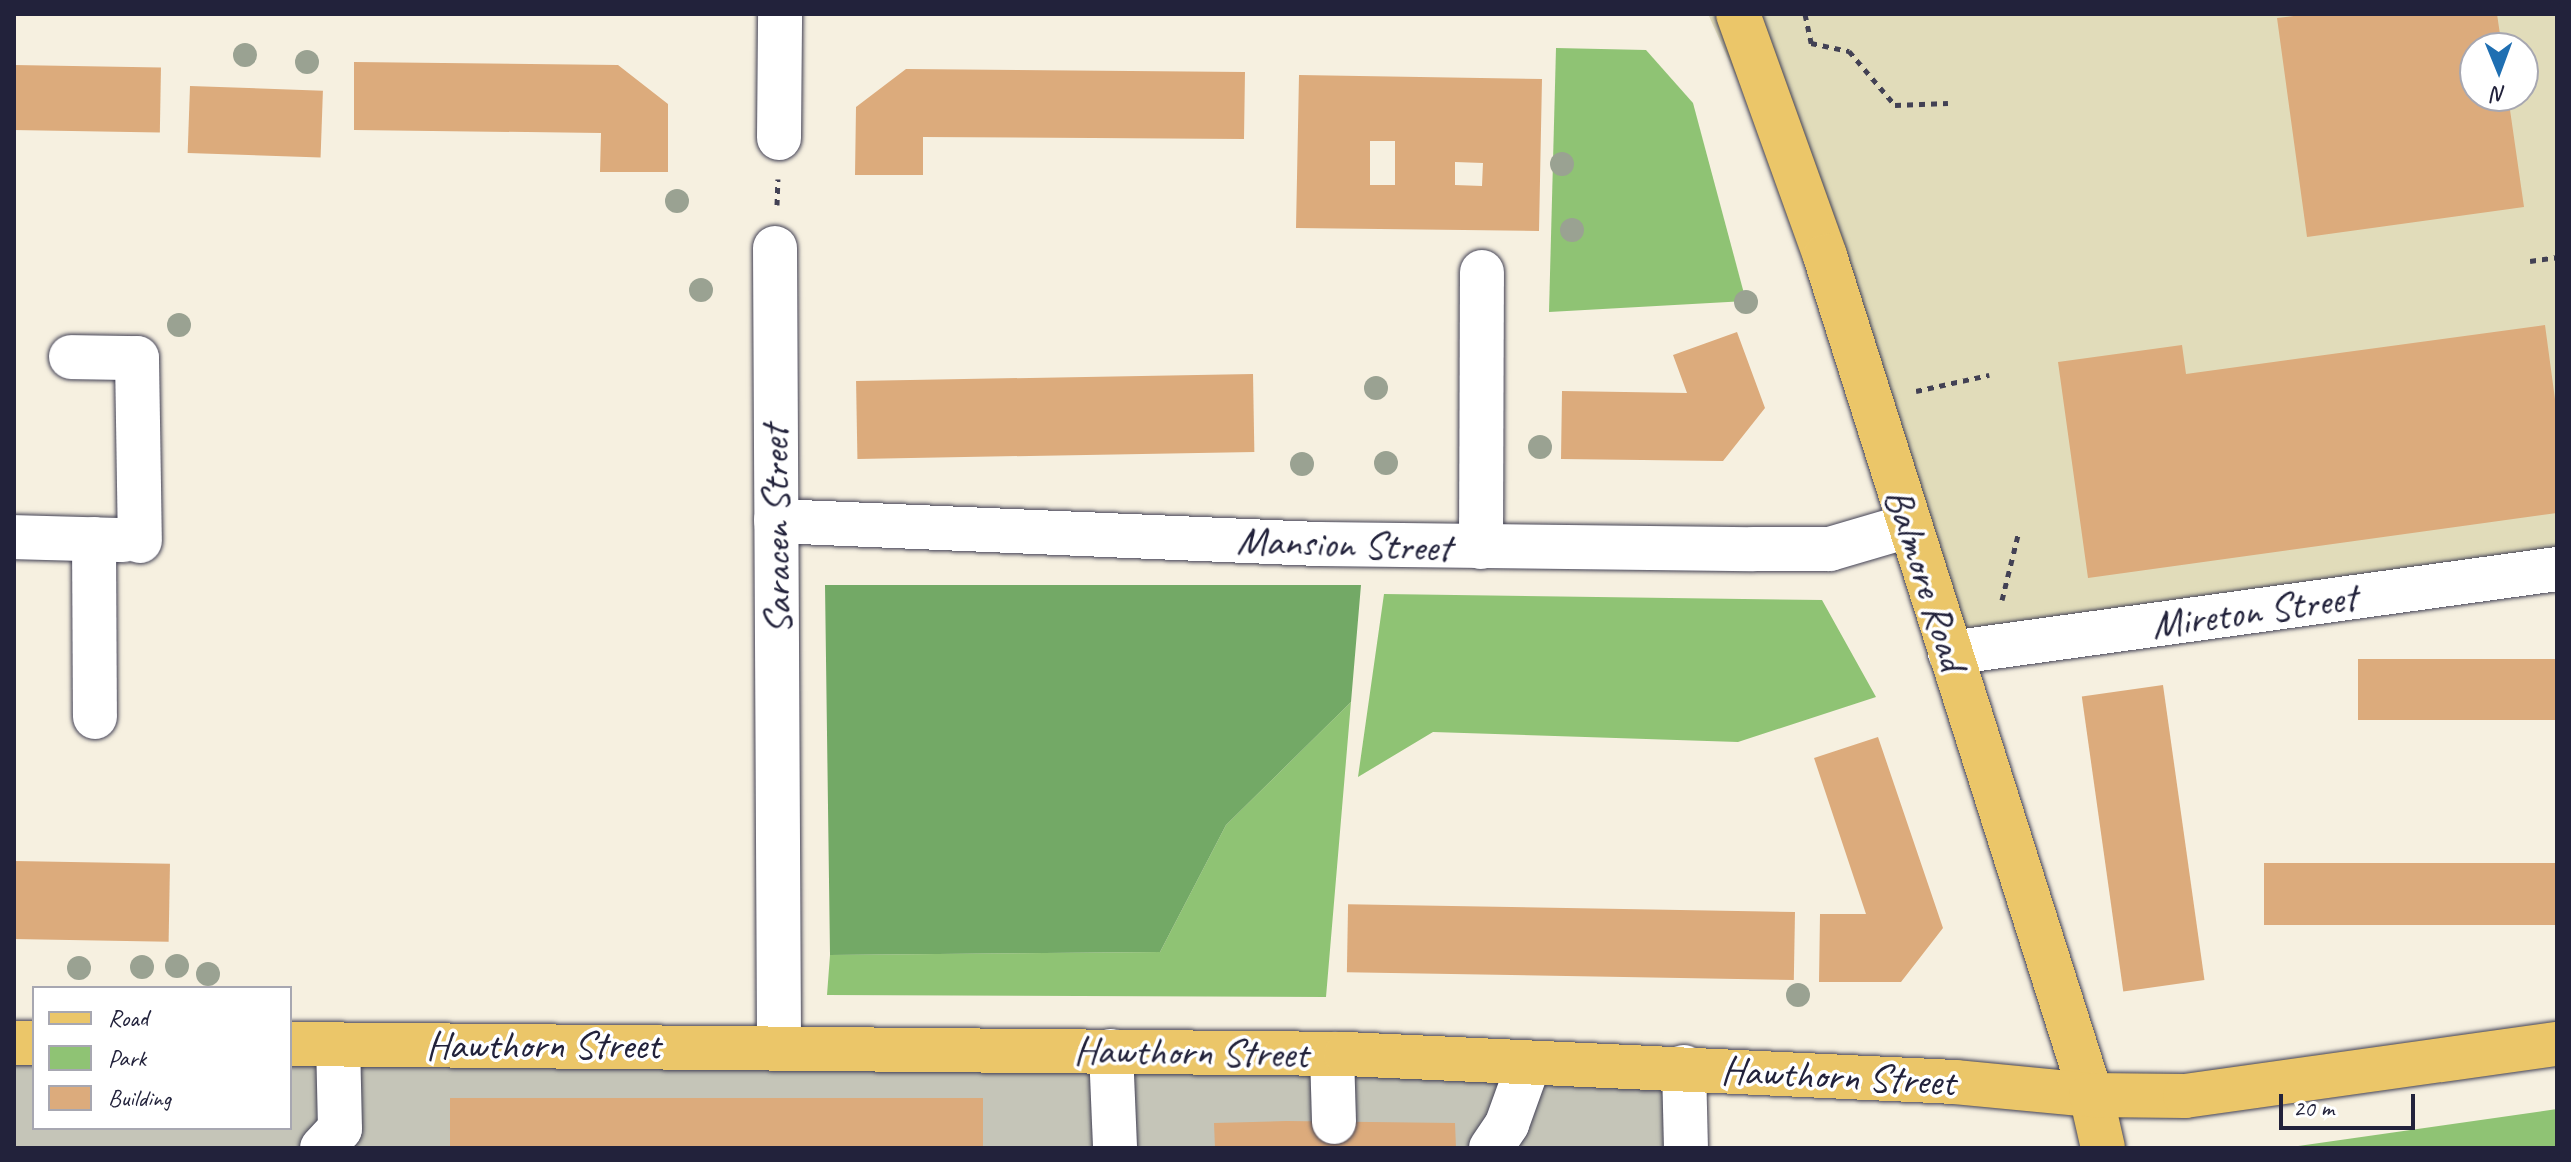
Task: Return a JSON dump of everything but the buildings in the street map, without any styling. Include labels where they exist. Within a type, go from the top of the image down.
[{"type":"main road","name":"Balmore Road","points":[[1739,14],[1870,401],[1908,526],[1971,650],[2103,1148]]},
{"type":"main road","name":"Hawthorn Street","points":[[292,1044],[779,1046],[1332,1054],[1684,1067],[2091,1095],[2185,1096],[2557,1044]]},
{"type":"street","points":[[779,138],[780,14]]},
{"type":"street","points":[[1722,14],[1739,14]]},
{"type":"street","name":"Saracen Street","points":[[775,248],[779,1046]]},
{"type":"street","points":[[1481,547],[1482,272]]},
{"type":"street","points":[[14,537],[147,541],[137,358],[71,357]]},
{"type":"street","name":"Mansion Street","points":[[776,521],[1389,546],[1830,549],[1908,526]]},
{"type":"street","points":[[94,539],[95,717]]},
{"type":"street","name":"Mireton Street","points":[[1971,650],[2557,569]]},
{"type":"street","points":[[322,1148],[340,1129],[338,1044]]},
{"type":"street","points":[[1111,1051],[1115,1148]]},
{"type":"street","points":[[1332,1054],[1334,1122]]},
{"type":"street","points":[[1491,1148],[1507,1124],[1529,1063]]},
{"type":"street","points":[[1684,1067],[1686,1148]]},
{"type":"path","points":[[1805,14],[1811,43],[1849,51],[1895,105],[1948,103]]},
{"type":"path","points":[[775,248],[779,138]]},
{"type":"path","points":[[2530,261],[2557,257]]},
{"type":"path","points":[[1870,401],[1989,375]]},
{"type":"path","points":[[1971,650],[2019,531]]},
{"type":"shaded area","points":[[1708,14],[2557,14],[2557,550],[1940,640],[1855,339]]},
{"type":"shaded area","points":[[14,1043],[32,1043],[32,1130],[292,1130],[292,1044],[1684,1067],[1686,1148],[14,1148]]},
{"type":"green space","points":[[1556,48],[1646,50],[1693,103],[1746,301],[1549,312]]},
{"type":"green space","points":[[825,585],[1361,585],[1351,702],[1226,825],[1160,952],[830,955]]},
{"type":"green space","points":[[1384,594],[1822,600],[1876,697],[1738,742],[1433,732],[1358,777]]},
{"type":"green space","points":[[1351,702],[1326,997],[827,995],[830,955],[1160,952],[1226,825]]},
{"type":"green space","points":[[2557,1109],[2557,1148],[2285,1148]]}]
